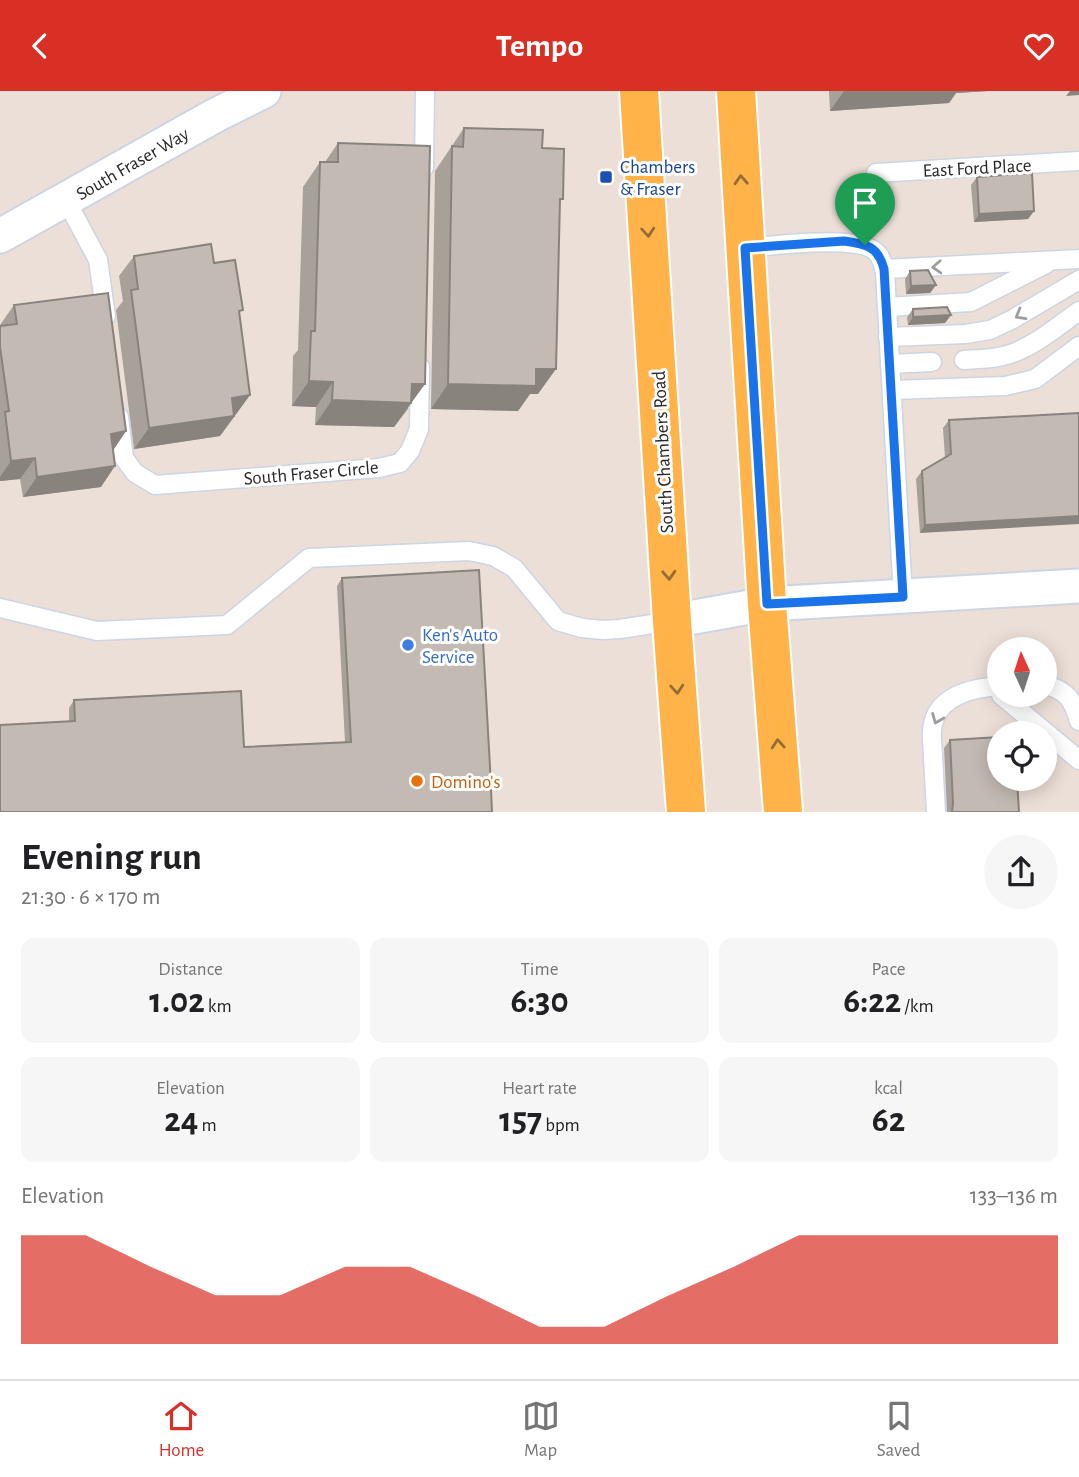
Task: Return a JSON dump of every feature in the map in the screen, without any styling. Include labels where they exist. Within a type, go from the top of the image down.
[{"type":"main road","name":"South Chambers Road","points":[[639,91],[686,812]]},
{"type":"main road","points":[[736,91],[767,604],[783,812]]},
{"type":"street","name":"South Fraser Way","points":[[0,236],[264,91]]},
{"type":"street","points":[[672,621],[767,604],[1079,586]]},
{"type":"lane","points":[[423,185],[425,91]]},
{"type":"lane","name":"East Ford Place","points":[[876,173],[1079,161]]},
{"type":"lane","points":[[66,200],[98,260],[108,339]]},
{"type":"lane","points":[[745,248],[844,241],[865,245],[880,255],[887,307],[903,597]]},
{"type":"lane","points":[[884,269],[1079,259]]},
{"type":"lane","points":[[887,307],[971,302],[1052,261]]},
{"type":"lane","points":[[888,337],[966,334],[990,330],[1079,280]]},
{"type":"lane","points":[[964,360],[989,359],[1013,353],[1052,331],[1079,311]]},
{"type":"lane","points":[[892,390],[1005,386],[1035,379],[1079,346]]},
{"type":"lane","name":"South Fraser Circle","points":[[117,405],[124,458],[135,473],[155,485],[379,468],[400,463],[410,450],[419,429],[421,348]]},
{"type":"lane","points":[[890,364],[932,362]]},
{"type":"lane","points":[[0,608],[97,631],[227,625],[309,558],[470,551],[493,557],[513,568],[558,621],[582,628],[603,630],[672,621]]},
{"type":"lane","points":[[936,812],[932,732],[937,713],[954,697],[968,691],[987,690]]},
{"type":"lane","points":[[1057,690],[1070,697],[1079,721]]},
{"type":"lane","points":[[1018,707],[1079,760]]},
{"type":"building","points":[[464,128],[543,130],[542,148],[564,149],[563,199],[560,199],[556,369],[536,369],[536,386],[448,384],[452,146],[463,147]]},
{"type":"building","points":[[338,143],[430,146],[425,384],[412,384],[411,403],[332,400],[333,382],[309,381],[311,331],[315,331],[320,162],[338,162]]},
{"type":"building","points":[[1032,173],[1034,211],[979,214],[977,177]]},
{"type":"building","points":[[211,244],[214,263],[235,260],[243,310],[239,311],[250,395],[232,398],[234,416],[149,428],[131,290],[138,289],[134,256]]},
{"type":"building","points":[[928,270],[936,285],[911,286],[910,271]]},
{"type":"building","points":[[108,293],[126,431],[111,434],[115,466],[37,477],[35,458],[11,461],[0,326],[17,324],[14,305]]},
{"type":"building","points":[[947,307],[951,315],[913,317],[913,309]]},
{"type":"building","points":[[1079,413],[1079,516],[925,525],[922,471],[951,454],[949,420]]},
{"type":"building","points":[[479,570],[492,812],[0,812],[0,725],[75,721],[74,700],[241,691],[244,747],[351,742],[342,578]]},
{"type":"building","points":[[987,738],[987,791],[1018,791],[1019,812],[952,812],[950,740]]},
{"type":"place","name":"Chambers & Fraser","points":[[606,177]]},
{"type":"place","name":"Ken's Auto Service","points":[[408,645]]},
{"type":"place","name":"Domino's","points":[[417,781]]},
{"type":"route","points":[[844,241],[865,245],[880,255],[884,269],[903,597],[767,604],[745,248],[844,241]]}]
